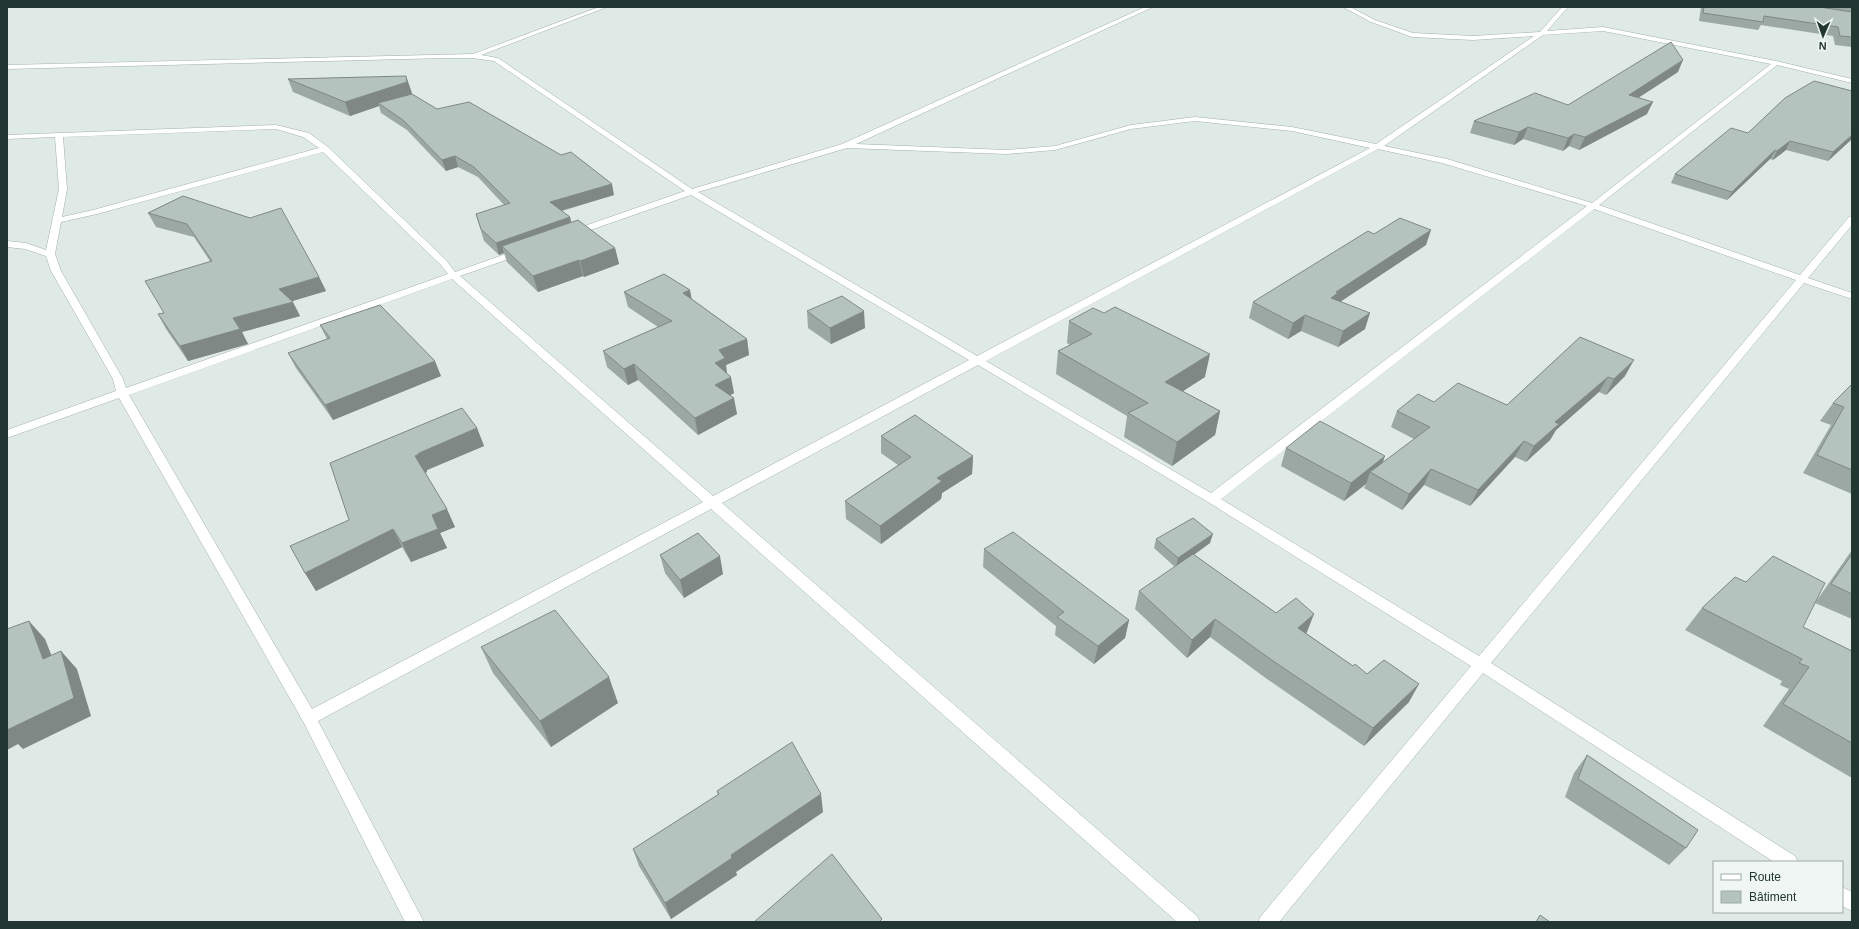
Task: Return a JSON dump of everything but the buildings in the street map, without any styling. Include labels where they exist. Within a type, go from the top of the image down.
[{"type":"street","points":[[473,56],[604,7]]},
{"type":"street","points":[[566,236],[693,191],[845,146],[1150,7]]},
{"type":"street","points":[[1346,7],[1373,21],[1412,35],[1473,38],[1603,29],[1776,63],[1852,81]]},
{"type":"street","points":[[309,718],[1377,147],[1542,33],[1565,7]]},
{"type":"street","points":[[7,67],[473,56],[496,59],[607,133],[682,186],[693,191],[1212,499],[1482,665],[1787,861]]},
{"type":"street","points":[[1212,499],[1482,290],[1594,206],[1776,63]]},
{"type":"street","points":[[845,146],[1007,152],[1048,149],[1131,127],[1195,119],[1292,129],[1444,161],[1594,206],[1852,296]]},
{"type":"street","points":[[7,137],[276,127],[306,135],[325,149],[444,262],[453,275],[1190,922]]},
{"type":"street","points":[[59,136],[63,189],[50,254],[56,270],[118,379],[122,393],[309,718],[415,922]]},
{"type":"street","points":[[58,220],[101,210],[325,149]]},
{"type":"street","points":[[1267,922],[1802,279],[1847,233],[1852,219]]},
{"type":"street","points":[[7,244],[26,246],[50,254]]},
{"type":"street","points":[[7,434],[528,249]]},
{"type":"street","points":[[1843,897],[1852,902]]}]
